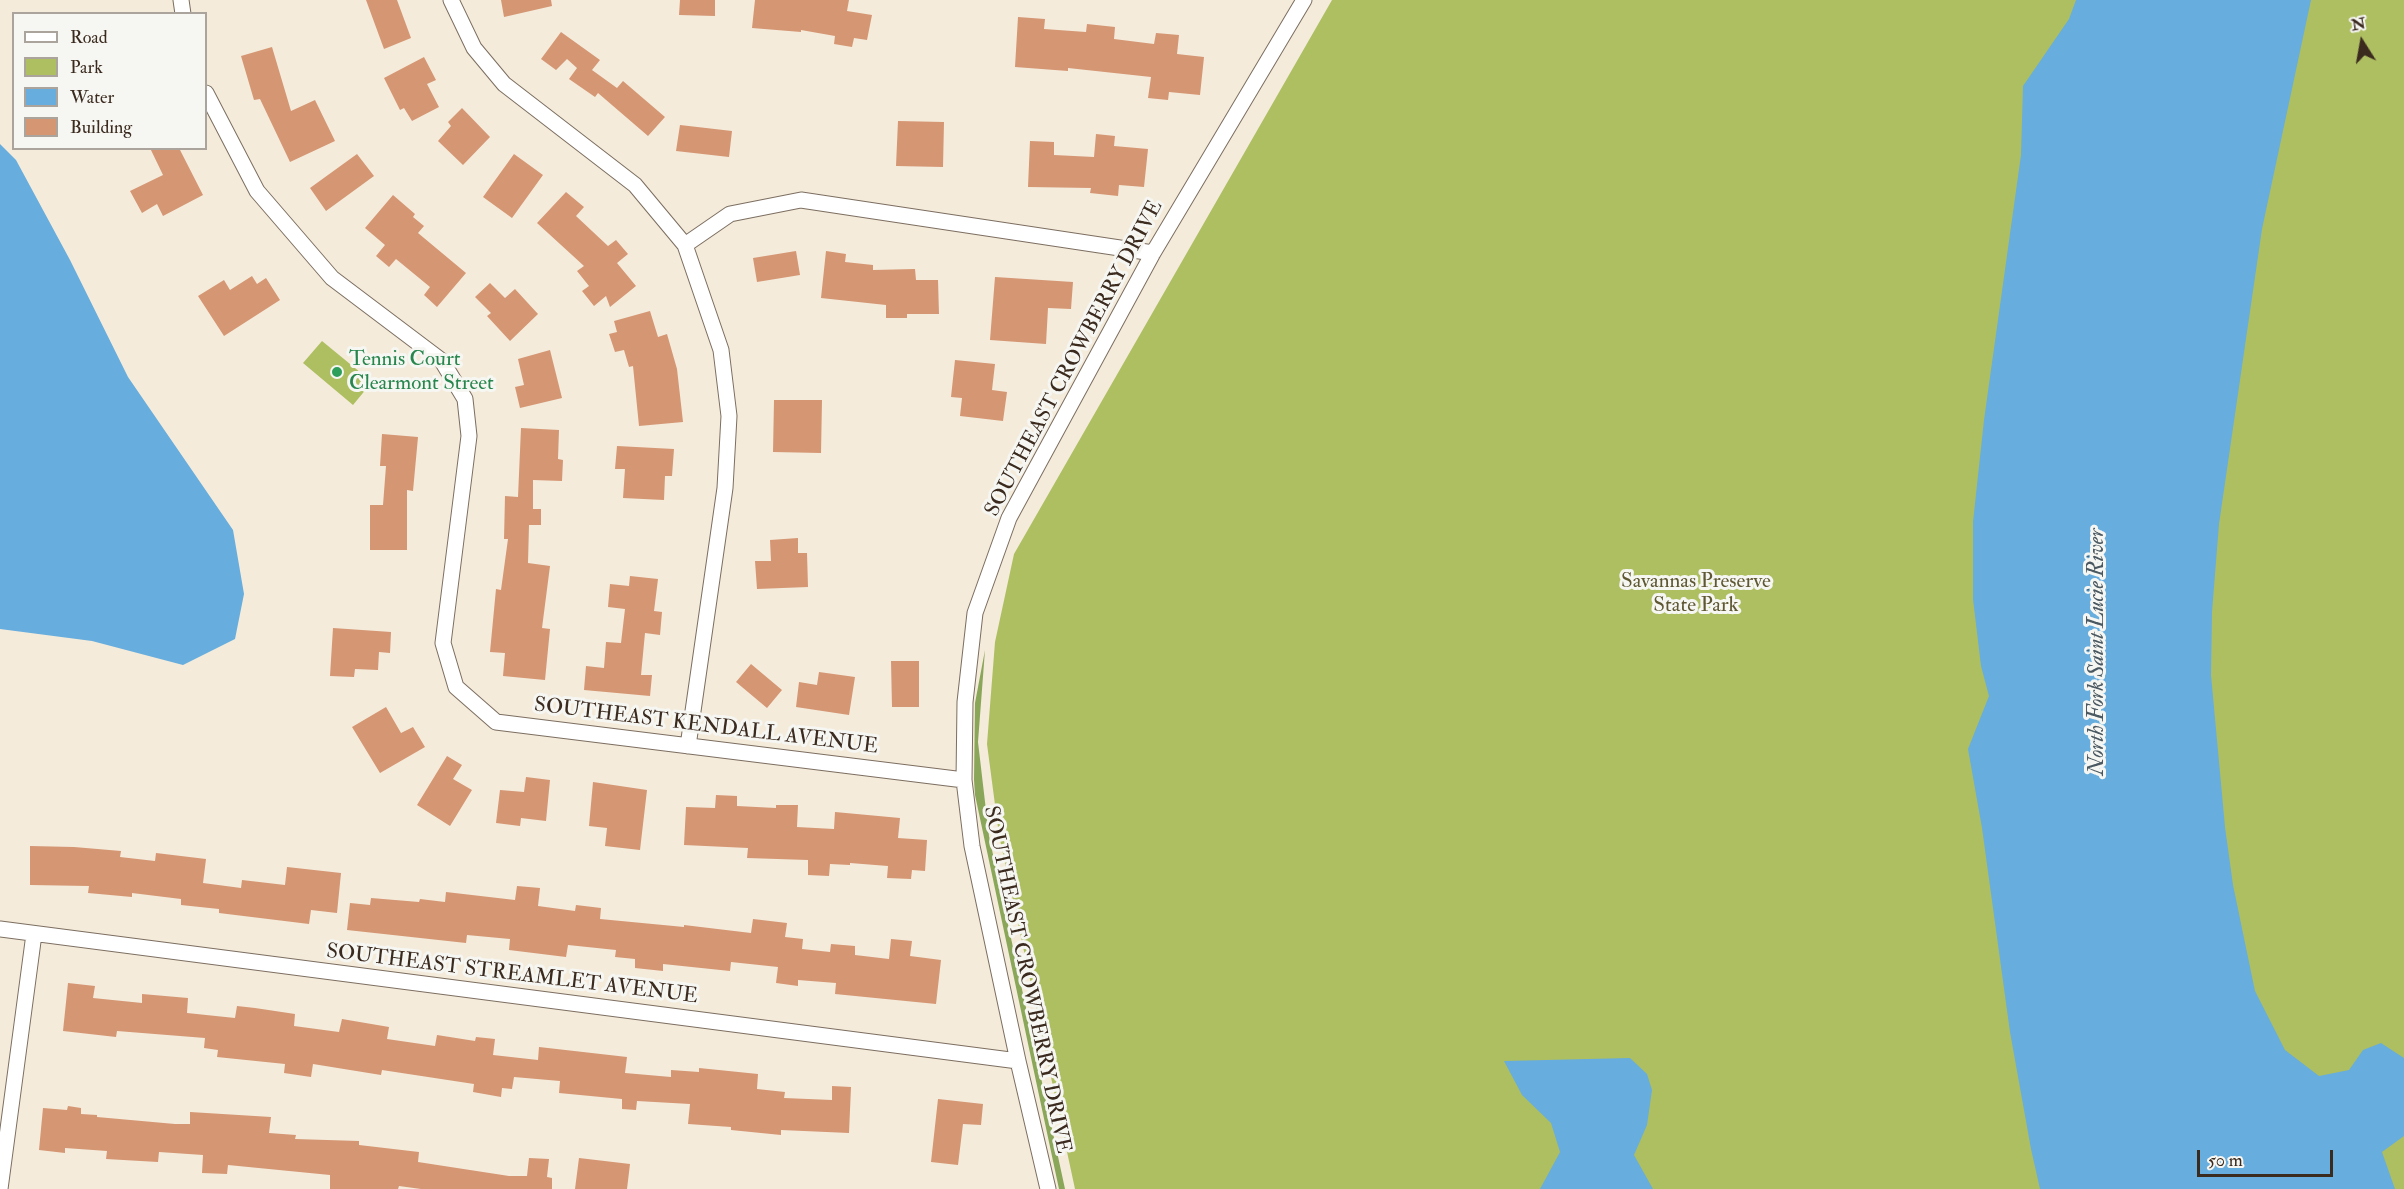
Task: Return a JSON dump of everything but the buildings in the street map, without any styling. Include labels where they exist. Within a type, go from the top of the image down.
[{"type":"street","points":[[451,0],[474,48],[504,84],[635,185],[686,245],[721,350],[729,416],[725,488],[688,746]]},
{"type":"street","name":"SOUTHEAST CROWBERRY DRIVE","points":[[1048,1189],[972,846],[964,780],[965,702],[975,613],[1010,518],[1153,253],[1304,0]]},
{"type":"street","name":"SOUTHEAST KENDALL AVENUE","points":[[207,95],[257,191],[332,278],[442,361],[465,399],[469,436],[443,643],[456,687],[496,722],[964,780]]},
{"type":"street","points":[[686,245],[730,214],[801,200],[1153,253]]},
{"type":"street","name":"SOUTHEAST STREAMLET AVENUE","points":[[0,929],[1018,1061]]},
{"type":"street","points":[[0,1189],[34,934]]},
{"type":"green space","name":"Savannas Preserve State Park","points":[[1332,0],[2404,0],[2404,1189],[1075,1189],[999,835],[987,744],[995,642],[1014,554]]},
{"type":"green space","name":"Tennis Court Clearmont Street","points":[[322,341],[372,382],[353,405],[303,363]]},
{"type":"green space","points":[[985,650],[978,742],[989,836],[1065,1189],[1059,1189],[975,795],[975,703]]},
{"type":"water","name":"North Fork Saint Lucie River","points":[[2076,0],[2311,0],[2262,229],[2219,524],[2212,612],[2211,675],[2225,827],[2233,885],[2255,991],[2285,1050],[2319,1076],[2349,1070],[2363,1050],[2381,1043],[2404,1058],[2404,1136],[2382,1152],[2395,1189],[2040,1189],[2010,1032],[1982,828],[1968,749],[1989,696],[1981,666],[1973,599],[1973,522],[1984,420],[2021,155],[2023,86],[2069,19]]},
{"type":"water","points":[[0,144],[16,160],[70,260],[128,377],[233,530],[244,594],[235,639],[183,665],[92,641],[0,629]]},
{"type":"water","points":[[1630,1058],[1647,1074],[1652,1090],[1647,1125],[1634,1155],[1653,1189],[1540,1189],[1560,1152],[1551,1123],[1522,1095],[1504,1061]]},
{"type":"place","name":"Tennis Court Clearmont Street","points":[[337,372]]}]
